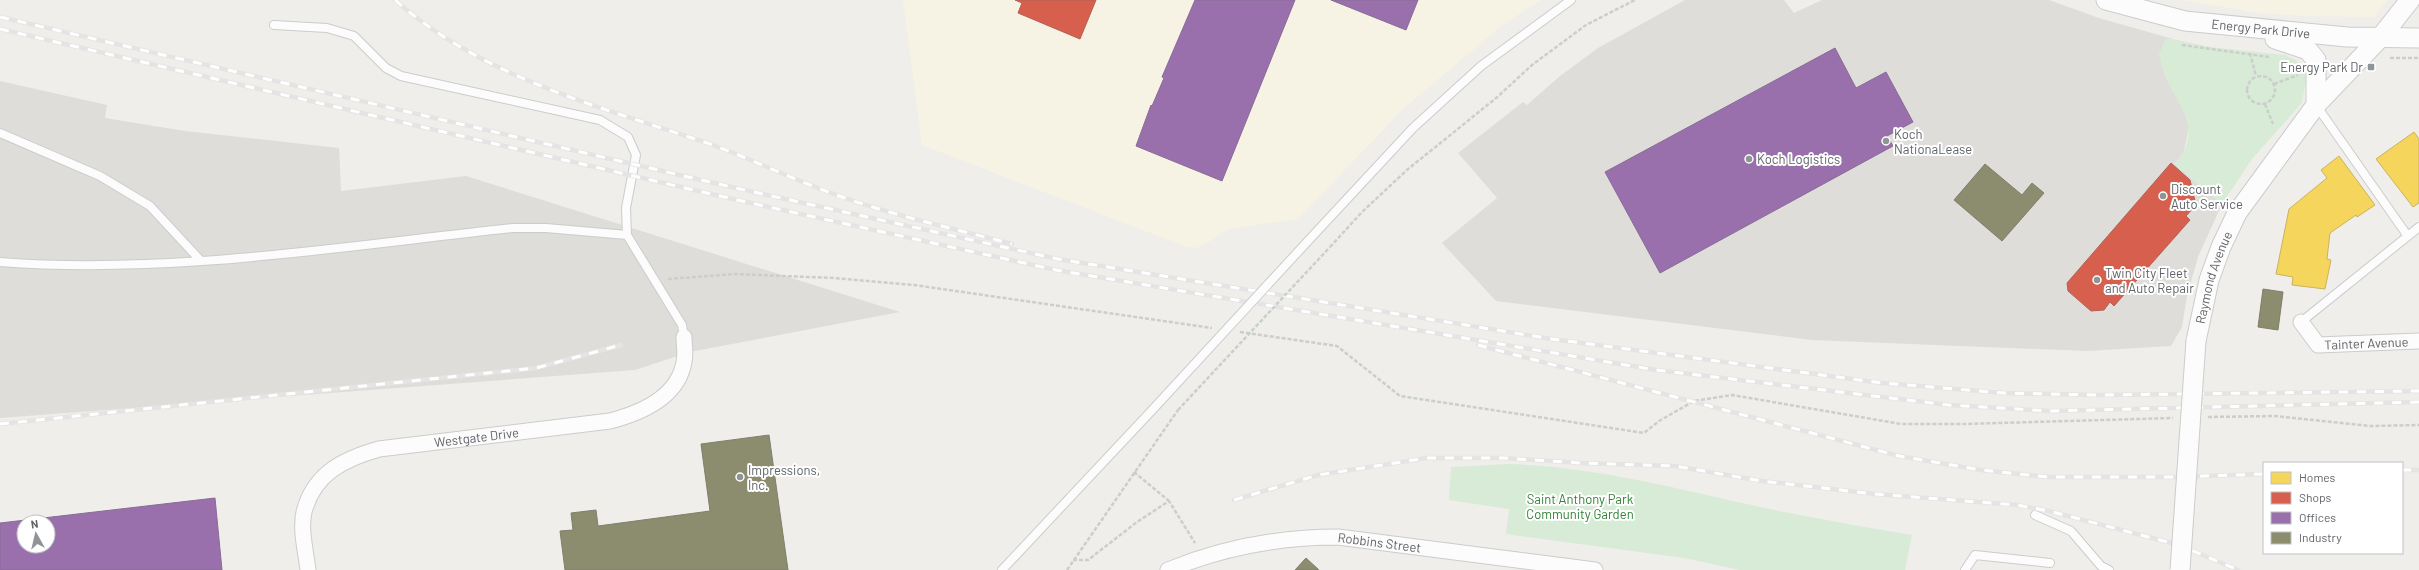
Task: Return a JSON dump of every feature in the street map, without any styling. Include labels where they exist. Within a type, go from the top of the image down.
[{"type":"street","name":"Energy Park Drive","points":[[2106,0],[2176,20],[2269,31],[2380,38],[2419,38]]},
{"type":"street","name":"Raymond Avenue","points":[[2180,570],[2196,341],[2209,280],[2221,247],[2237,213],[2316,105],[2380,38],[2410,0]]},
{"type":"street","points":[[2269,31],[2276,41],[2294,44],[2308,50],[2316,60],[2316,105]]},
{"type":"street","name":"Tainter Avenue","points":[[2301,322],[2318,345],[2419,341]]},
{"type":"street","name":"Westgate Drive","points":[[308,570],[304,539],[304,513],[314,491],[329,471],[334,467],[351,457],[379,449],[610,421],[630,416],[648,408],[675,384],[682,373],[685,360],[684,337]]},
{"type":"street","name":"Robbins Street","points":[[1178,568],[1202,558],[1268,542],[1302,537],[1338,537],[1595,570]]},
{"type":"lane","points":[[1002,570],[1419,122],[1481,66],[1571,0]]},
{"type":"lane","points":[[274,25],[327,28],[354,36],[386,68],[401,76],[600,120],[628,138],[636,155],[626,208],[627,236],[682,325],[684,337]]},
{"type":"lane","points":[[2316,105],[2407,235]]},
{"type":"lane","points":[[0,133],[100,176],[150,206],[200,260]]},
{"type":"lane","points":[[2301,322],[2419,226]]},
{"type":"lane","points":[[0,262],[118,265],[200,260],[513,228],[546,228],[627,236]]},
{"type":"lane","points":[[2035,515],[2071,531],[2101,566],[2110,570]]},
{"type":"lane","points":[[1965,570],[1975,555],[2050,563]]},
{"type":"path","points":[[1067,570],[1178,410],[1362,212],[1408,169],[1495,99],[1532,65],[1586,25],[1635,0]]},
{"type":"path","points":[[2182,45],[2271,57]]},
{"type":"path","points":[[2250,53],[2256,76]]},
{"type":"path","points":[[2390,58],[2419,58]]},
{"type":"path","points":[[2274,84],[2300,74]]},
{"type":"path","points":[[2256,76],[2266,76],[2274,84],[2274,97],[2265,104],[2255,103],[2248,96],[2248,84],[2256,76]]},
{"type":"path","points":[[2265,104],[2273,124]]},
{"type":"path","points":[[653,280],[736,274],[840,279],[979,293],[1220,329]]},
{"type":"path","points":[[1236,331],[1337,346],[1400,396],[1644,433],[1658,421],[1694,401],[1732,395],[1901,424],[1964,424],[2180,418]]},
{"type":"path","points":[[2204,417],[2275,416],[2370,426],[2419,426]]},
{"type":"path","points":[[1134,472],[1169,501],[1202,558]]},
{"type":"path","points":[[1073,560],[1088,560],[1137,522],[1169,501]]},
{"type":"shaded area","points":[[903,0],[1541,0],[1501,26],[1404,108],[1298,219],[1228,229],[1204,245],[1195,248],[1187,247],[922,145]]},
{"type":"shaded area","points":[[1685,0],[1784,0],[1794,13],[1822,0],[2049,0],[2099,18],[2173,39],[2165,40],[2161,63],[2167,80],[2184,109],[2189,127],[2183,155],[2174,164],[2222,204],[2198,257],[2187,296],[2182,327],[2171,346],[2087,351],[1812,340],[1496,301],[1442,243],[1497,198],[1458,153],[1523,102],[1527,105],[1560,76],[1598,48]]},
{"type":"shaded area","points":[[2182,0],[2388,0],[2373,17],[2303,16],[2259,13]]},
{"type":"shaded area","points":[[0,81],[107,105],[105,118],[185,131],[339,148],[341,191],[466,176],[900,312],[690,352],[635,370],[0,418]]},
{"type":"green space","points":[[2173,39],[2210,47],[2285,55],[2296,60],[2304,68],[2306,79],[2302,103],[2252,159],[2222,204],[2174,164],[2183,153],[2187,142],[2188,132],[2187,122],[2166,77],[2159,54],[2165,40]]},
{"type":"green space","name":"Saint Anthony Park Community Garden","points":[[1509,464],[1580,470],[1650,482],[1789,513],[1912,535],[1905,570],[1740,570],[1684,558],[1506,534],[1509,509],[1449,500],[1451,467]]},
{"type":"building: Homes","points":[[2414,132],[2419,139],[2419,203],[2413,207],[2376,159]]},
{"type":"building: Homes","points":[[2339,156],[2375,205],[2357,217],[2356,215],[2330,233],[2327,259],[2331,260],[2325,289],[2292,285],[2293,277],[2276,274],[2289,209],[2327,178],[2321,170]]},
{"type":"building: Shops","points":[[1015,0],[1096,0],[1080,39],[1018,13],[1022,3]]},
{"type":"building: Shops","points":[[2171,163],[2190,180],[2196,205],[2186,216],[2190,220],[2114,306],[2110,302],[2104,310],[2091,311],[2068,291],[2067,283]]},
{"type":"building: Offices","points":[[1195,0],[1295,0],[1222,181],[1136,146],[1151,105],[1152,106],[1164,78],[1162,77]]},
{"type":"building: Offices","points":[[1331,0],[1418,0],[1406,30]]},
{"type":"building: Offices","name":"Koch Logistics","points":[[1835,48],[1856,88],[1886,72],[1913,122],[1887,136],[1893,146],[1660,273],[1605,172]]},
{"type":"building: Offices","points":[[215,498],[222,570],[0,570],[0,523],[16,521],[16,554],[56,554],[56,516]]},
{"type":"building: Industry","points":[[1985,164],[2022,195],[2032,183],[2044,193],[2002,241],[1954,200]]},
{"type":"building: Industry","points":[[2263,289],[2283,292],[2278,330],[2258,327]]},
{"type":"building: Industry","name":"Impressions, Inc.","points":[[769,435],[788,570],[565,570],[560,531],[573,530],[571,513],[596,510],[598,526],[710,511],[701,444]]},
{"type":"building: Industry","points":[[1306,558],[1319,570],[1295,570]]},
{"type":"railway","points":[[395,0],[429,27],[466,50],[505,70],[545,87],[586,103],[710,144],[853,201],[898,215],[1012,244]]},
{"type":"railway","points":[[0,17],[740,189],[1058,259],[1552,339],[1882,383],[2004,393],[2098,395],[2419,391]]},
{"type":"railway","points":[[0,29],[737,200],[1056,270],[1656,370],[1949,405],[2051,411],[2419,402]]},
{"type":"railway","points":[[0,424],[536,368],[621,345]]},
{"type":"railway","points":[[1478,345],[1899,456],[1981,470],[2047,477],[2175,477],[2263,474]]},
{"type":"railway","points":[[1234,500],[1318,475],[1427,458],[1503,458],[1581,463],[1674,466],[1762,481],[1875,494],[2017,505],[2049,511],[2179,545],[2238,570]]},
{"type":"railway","points":[[2403,470],[2419,470]]},
{"type":"place","name":"Energy Park Dr","points":[[2371,67]]},
{"type":"place","name":"Koch NationaLease","points":[[1886,141]]},
{"type":"place","name":"Koch Logistics","points":[[1749,159]]},
{"type":"place","name":"Discount Auto Service","points":[[2163,196]]},
{"type":"place","name":"Twin City Fleet and Auto Repair","points":[[2097,280]]},
{"type":"place","name":"Impressions, Inc.","points":[[740,477]]}]
